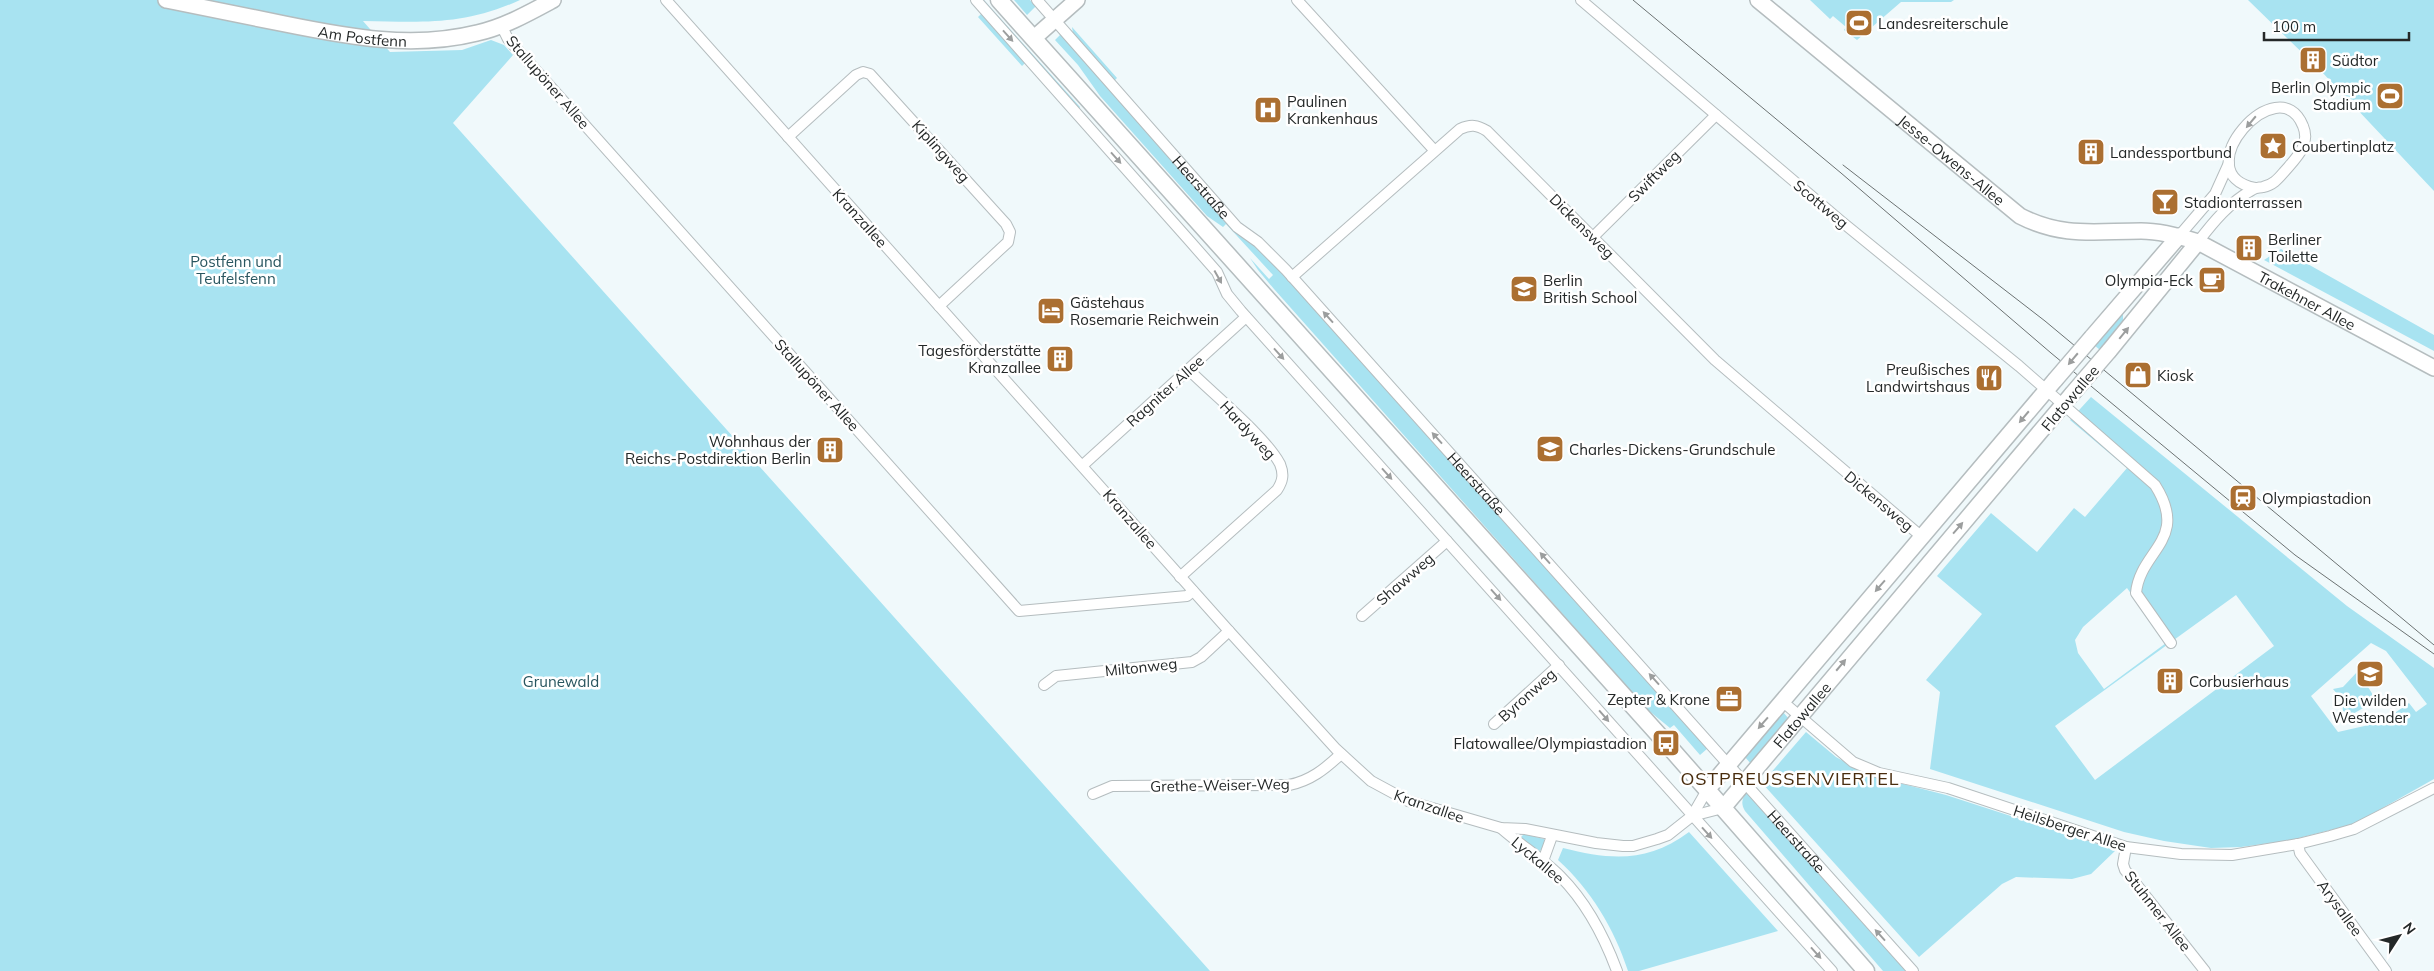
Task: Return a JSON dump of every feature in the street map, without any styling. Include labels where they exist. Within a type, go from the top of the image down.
[{"type":"main road","name":"Am Postfenn","points":[[166,0],[338,34],[385,41],[448,39],[478,33],[501,25],[553,0]]},
{"type":"main road","name":"Heerstraße","points":[[999,0],[1707,790],[1866,971]]},
{"type":"main road","points":[[1034,38],[1077,0]]},
{"type":"main road","name":"Jesse-Owens-Allee","points":[[1758,0],[2020,216],[2046,228],[2068,232],[2142,231],[2179,236]]},
{"type":"main road","name":"Trakehner Allee","points":[[2179,236],[2198,242],[2434,368]]},
{"type":"main road","name":"Flatowallee","points":[[1707,790],[1728,763],[2179,236]]},
{"type":"main road","name":"Flatowallee","points":[[1722,808],[2109,351],[2198,242]]},
{"type":"main road","points":[[1922,537],[1938,551]]},
{"type":"street","name":"Kranzallee","points":[[666,0],[1083,465],[1192,591],[1341,754],[1371,780],[1408,801],[1501,828],[1525,829],[1596,844],[1633,846],[1668,835],[1692,816]]},
{"type":"street","points":[[976,0],[1188,239],[1216,272],[1227,294],[1246,317],[1832,971]]},
{"type":"street","name":"Heerstraße","points":[[1037,0],[1237,227],[1272,256],[1292,277],[1913,971]]},
{"type":"street","points":[[1292,277],[1434,150],[1297,0]]},
{"type":"street","name":"Scottweg","points":[[1581,0],[1716,115],[2068,399],[2148,478],[2162,496],[2167,517],[2166,529],[2160,546],[2139,578],[2136,593],[2171,643]]},
{"type":"street","name":"Stallupöner Allee","points":[[501,25],[514,46],[1019,611],[1187,596],[1192,591]]},
{"type":"street","name":"Kiplingweg","points":[[788,137],[856,74],[863,72],[870,74],[1006,224],[1010,232],[1008,242],[939,306]]},
{"type":"street","points":[[2179,236],[2215,194],[2234,142],[2260,112],[2270,108],[2281,108],[2292,111],[2300,119],[2305,134],[2302,150],[2276,181],[2266,187],[2255,188],[2239,182],[2232,173],[2228,162]]},
{"type":"street","name":"Swiftweg","points":[[1593,237],[1716,115]]},
{"type":"street","name":"Dickensweg","points":[[1434,150],[1460,129],[1469,125],[1478,126],[1487,131],[1715,360],[1922,537]]},
{"type":"street","points":[[2198,242],[2232,203],[2255,188]]},
{"type":"street","name":"Ragniter Allee","points":[[1083,465],[1246,317]]},
{"type":"street","name":"Hardyweg","points":[[1180,576],[1277,490],[1282,482],[1283,473],[1280,464],[1262,441],[1189,370]]},
{"type":"street","name":"Shawweg","points":[[1362,616],[1447,541]]},
{"type":"street","name":"Miltonweg","points":[[1044,685],[1056,676],[1192,662],[1201,657],[1229,631]]},
{"type":"street","name":"Byronweg","points":[[1494,724],[1559,665]]},
{"type":"street","name":"Heilsberger Allee","points":[[1782,701],[1853,762],[1866,768],[1948,788],[2126,847],[2181,854],[2232,855],[2298,844],[2354,829],[2434,788]]},
{"type":"street","name":"Grethe-Weiser-Weg","points":[[1092,794],[1112,786],[1289,785],[1312,778],[1341,754]]},
{"type":"street","points":[[1692,816],[1707,790]]},
{"type":"street","points":[[1692,816],[1722,808]]},
{"type":"street","name":"Lyckallee","points":[[1501,828],[1560,876],[1586,908],[1599,929],[1617,971]]},
{"type":"street","points":[[1543,861],[1552,836]]},
{"type":"street","name":"Arysallee","points":[[2298,844],[2300,853],[2386,971]]},
{"type":"street","name":"Stuhmer Allee","points":[[2126,847],[2123,864],[2126,870],[2205,971]]},
{"type":"green space","name":"Grunewald","points":[[0,0],[520,0],[480,14],[442,21],[363,21],[390,52],[462,50],[491,40],[504,45],[513,55],[453,123],[1210,971],[0,971]]},
{"type":"green space","points":[[980,0],[984,0],[1080,107],[1078,110]]},
{"type":"green space","points":[[1014,0],[1030,0],[1036,6],[1027,15]]},
{"type":"green space","name":"Landesreiterschule","points":[[1810,0],[1954,0],[1951,2],[1901,2],[1857,40],[1844,30],[1846,27],[1833,16],[1830,19]]},
{"type":"green space","name":"Berlin Olympic Stadium","points":[[2248,0],[2434,0],[2434,191],[2321,71]]},
{"type":"green space","points":[[981,14],[1025,63],[1022,66],[978,17]]},
{"type":"green space","points":[[1072,27],[1117,78],[1114,81],[1073,34]]},
{"type":"green space","points":[[1061,34],[1268,255],[1708,748],[1700,755],[1674,725],[1670,728],[1648,710],[1274,289],[1250,258],[1269,279],[1273,275],[1226,224],[1223,227],[1207,216],[1100,96],[1078,65],[1055,40]]},
{"type":"green space","points":[[2281,249],[2434,335],[2434,351],[2264,260]]},
{"type":"green space","points":[[2123,312],[2123,322],[2100,350],[2094,345]]},
{"type":"green space","points":[[2091,397],[2347,606],[2434,668],[2434,779],[2354,824],[2291,840],[2241,847],[2211,848],[2164,841],[2124,832],[1930,769],[1940,692],[1926,680],[1982,614],[1937,576],[1991,513],[2037,552],[2074,508],[2085,517],[2127,468],[2070,420]],"holes":[[[2127,588],[2166,643],[2104,689],[2078,653],[2075,640],[2083,627]],[[2236,595],[2274,646],[2095,780],[2055,726]],[[2371,643],[2386,651],[2427,704],[2416,712],[2409,703],[2382,722],[2338,732],[2311,696]]]},
{"type":"green space","points":[[2358,671],[2373,695],[2365,707],[2351,715],[2343,711],[2342,700],[2333,689],[2343,687]]},
{"type":"green space","points":[[1783,712],[1789,719],[1751,764],[1745,757]]},
{"type":"green space","points":[[1806,732],[1836,757],[1868,775],[1946,795],[2116,850],[2091,874],[2072,879],[2016,877],[2002,884],[1919,957],[1762,783]]},
{"type":"green space","points":[[1748,792],[1907,971],[1883,971],[1745,811],[1742,801]]},
{"type":"green space","points":[[1689,832],[1778,931],[1639,971],[1628,971],[1616,940],[1600,911],[1581,884],[1558,860],[1563,848],[1597,855],[1628,856],[1658,849]]},
{"type":"green space","points":[[1524,834],[1544,839],[1544,849],[1539,851],[1522,841],[1521,837]]},
{"type":"tram line","points":[[1633,0],[1841,173],[2051,353],[2295,555],[2434,654]]},
{"type":"tram line","points":[[1843,165],[2045,321],[2434,645]]},
{"type":"place","name":"Landesreiterschule","points":[[1859,23]]},
{"type":"place","name":"Südtor","points":[[2313,60]]},
{"type":"place","name":"Berlin Olympic Stadium","points":[[2390,96]]},
{"type":"place","name":"Paulinen Krankenhaus","points":[[1268,110]]},
{"type":"place","name":"Coubertinplatz","points":[[2273,146]]},
{"type":"place","name":"Landessportbund","points":[[2091,152]]},
{"type":"place","name":"Stadionterrassen","points":[[2165,202]]},
{"type":"place","name":"Berliner Toilette","points":[[2249,248]]},
{"type":"place","name":"Olympia-Eck","points":[[2212,280]]},
{"type":"place","name":"Berlin British School","points":[[1524,289]]},
{"type":"place","name":"Gästehaus Rosemarie Reichwein","points":[[1051,311]]},
{"type":"place","name":"Tagesförderstätte Kranzallee","points":[[1060,359]]},
{"type":"place","name":"Kiosk","points":[[2138,375]]},
{"type":"place","name":"Preußisches Landwirtshaus","points":[[1989,378]]},
{"type":"place","name":"Charles-Dickens-Grundschule","points":[[1550,449]]},
{"type":"place","name":"Wohnhaus der Reichs-Postdirektion Berlin","points":[[830,450]]},
{"type":"place","name":"Olympiastadion","points":[[2243,498]]},
{"type":"place","name":"Die wilden Westender","points":[[2370,674]]},
{"type":"place","name":"Corbusierhaus","points":[[2170,681]]},
{"type":"place","name":"Zepter & Krone","points":[[1729,699]]},
{"type":"place","name":"Flatowallee/Olympiastadion","points":[[1666,743]]},
{"type":"district","name":"OSTPREUSSENVIERTEL","points":[[1790,778]]},
{"type":"park label","name":"Postfenn und Teufelsfenn","points":[[236,270]]}]
